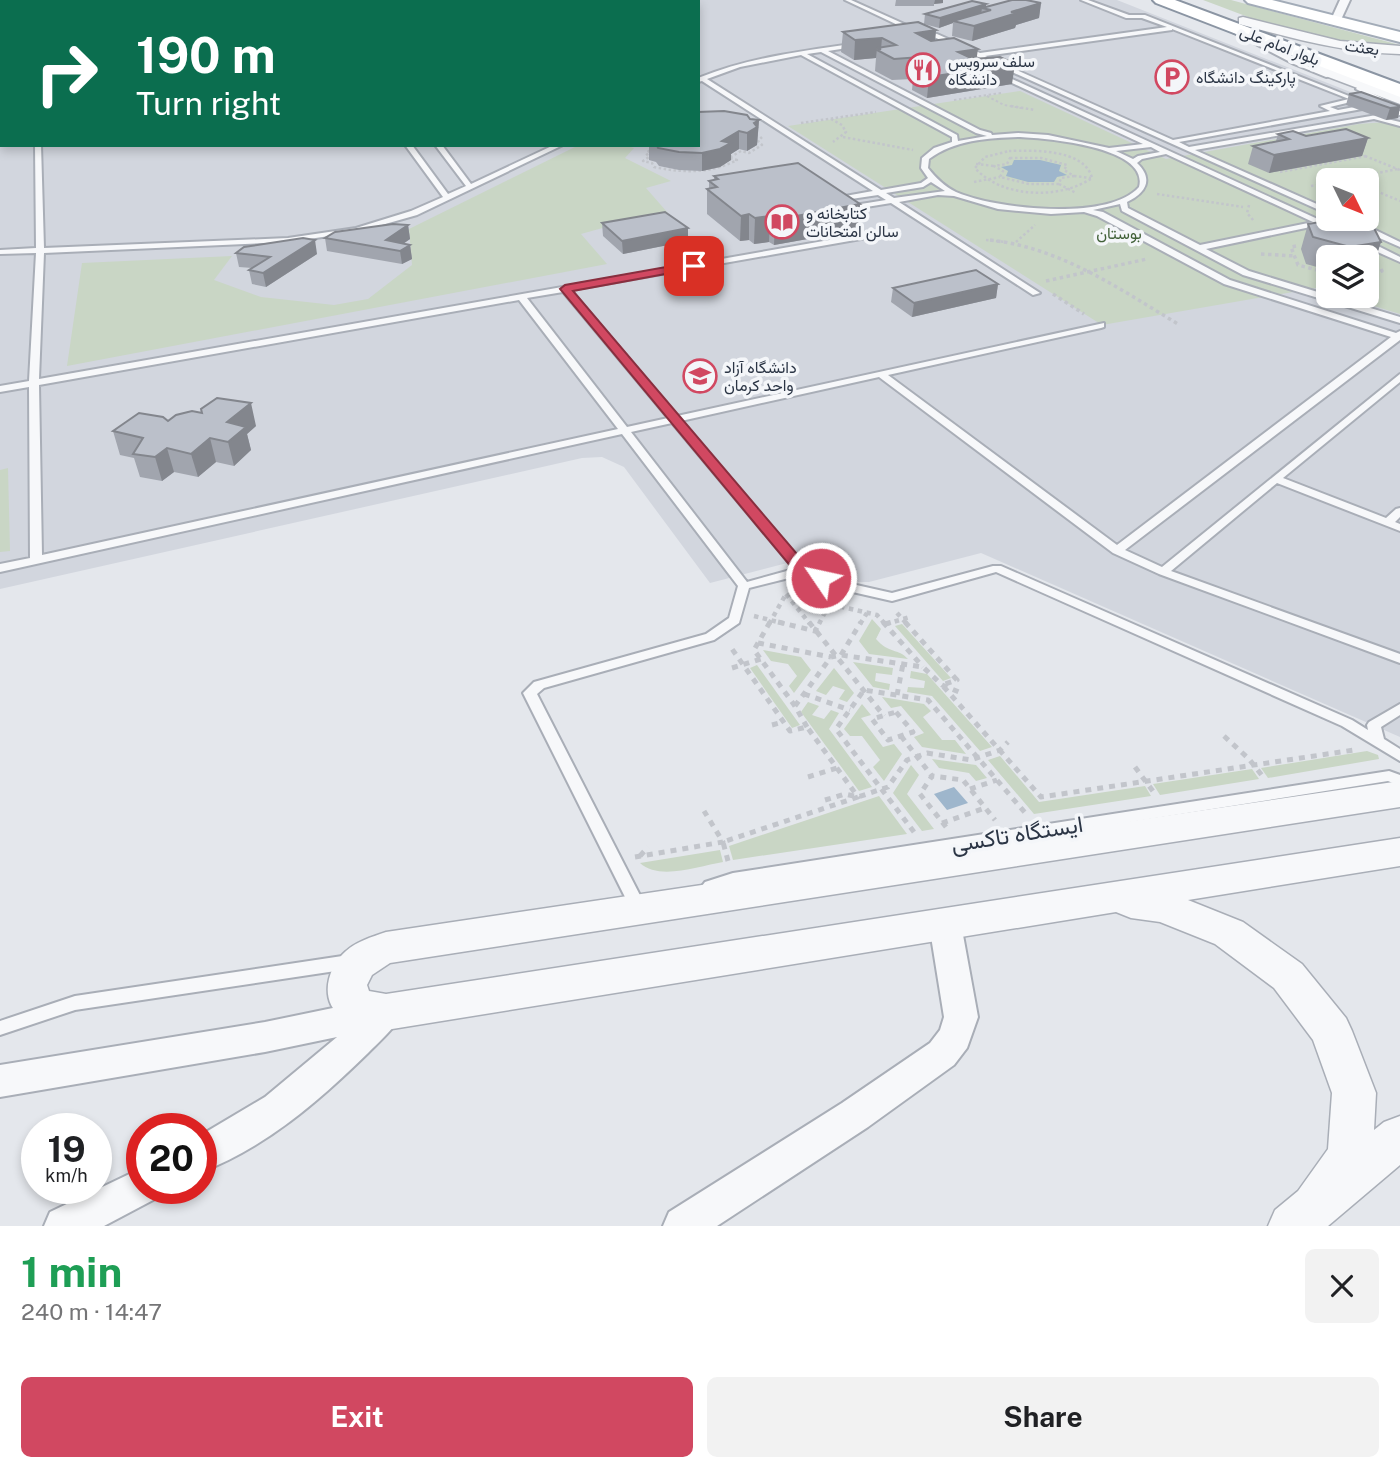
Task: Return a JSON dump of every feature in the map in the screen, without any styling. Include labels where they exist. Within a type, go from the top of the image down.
[{"type":"main road","name":"بلوار امام علی","points":[[1160,0],[1400,91]]},
{"type":"main road","name":"بلوار امام علی","points":[[1187,0],[1400,78]]},
{"type":"main road","points":[[1253,0],[1400,37]]},
{"type":"street","points":[[1335,22],[1345,0]]},
{"type":"street","name":"بعثت","points":[[1243,21],[1322,41],[1360,48],[1400,50]]},
{"type":"street","points":[[1320,60],[1320,69],[1400,100]]},
{"type":"street","points":[[386,1012],[370,1012],[357,1007],[348,998],[345,985],[349,973],[358,961],[371,952],[386,947],[1400,794]]},
{"type":"street","points":[[0,1081],[265,1037],[386,1012],[1400,852]]},
{"type":"street","points":[[1100,900],[1164,907],[1229,933],[1287,976],[1331,1031],[1354,1093],[1350,1156],[1303,1216]]},
{"type":"street","points":[[683,1226],[855,1115],[942,1054],[955,1037],[961,1017],[945,924]]},
{"type":"street","points":[[217,1147],[293,1100],[332,1066],[386,1012]]},
{"type":"street","points":[[1303,1216],[1400,1137]]},
{"type":"street","points":[[64,1226],[126,1194]]},
{"type":"lane","points":[[847,0],[927,42]]},
{"type":"lane","points":[[1083,0],[1128,17],[1143,16],[1356,100],[1323,106],[1339,112]]},
{"type":"lane","points":[[822,50],[978,132],[997,136],[1052,138],[1104,149],[1124,150],[1379,104],[1381,99],[1296,63],[1219,22]]},
{"type":"lane","points":[[961,57],[1173,28]]},
{"type":"lane","points":[[916,37],[935,35],[1316,207]]},
{"type":"lane","points":[[701,80],[739,64],[869,44]]},
{"type":"lane","points":[[802,53],[955,136],[956,142]]},
{"type":"lane","points":[[996,74],[1316,221]]},
{"type":"lane","points":[[701,80],[1036,293]]},
{"type":"lane","points":[[1353,110],[1400,126]]},
{"type":"lane","points":[[1135,162],[1167,152],[1400,113]]},
{"type":"lane","points":[[929,180],[925,167],[927,160],[937,150],[956,142],[997,136]]},
{"type":"lane","points":[[36,560],[34,383],[40,250],[38,147]]},
{"type":"lane","points":[[409,147],[447,198]]},
{"type":"lane","points":[[440,147],[470,187]]},
{"type":"lane","points":[[0,252],[274,241],[323,236],[387,222],[447,198],[556,147]]},
{"type":"lane","points":[[841,210],[937,193],[954,193],[1021,209],[1080,210],[1123,204],[1135,195],[1144,183],[1144,175],[1135,162],[1104,149]]},
{"type":"lane","points":[[853,218],[828,201],[929,180],[954,193]]},
{"type":"lane","points":[[1123,204],[1125,209],[1246,273],[1400,320]]},
{"type":"lane","points":[[1080,210],[1100,214],[1227,282],[1398,335]]},
{"type":"lane","points":[[1199,248],[1316,224]]},
{"type":"lane","points":[[0,389],[875,233],[864,226]]},
{"type":"lane","points":[[1339,231],[1343,233]]},
{"type":"lane","points":[[1370,231],[1400,244]]},
{"type":"lane","points":[[1355,239],[1400,260]]},
{"type":"lane","points":[[565,289],[802,571],[839,585],[892,597],[997,568],[1347,723],[1371,744],[1400,756]]},
{"type":"lane","points":[[522,296],[744,586]]},
{"type":"lane","points":[[0,568],[1101,326]]},
{"type":"lane","points":[[1117,551],[1398,335]]},
{"type":"lane","points":[[880,373],[1117,551],[1163,572],[1400,659]]},
{"type":"lane","points":[[1163,572],[1400,377]]},
{"type":"lane","points":[[1276,479],[1400,528]]},
{"type":"lane","points":[[1387,523],[1400,511]]},
{"type":"lane","points":[[744,586],[802,571]]},
{"type":"lane","points":[[638,909],[530,693],[539,685],[710,637],[735,620],[744,586]]},
{"type":"lane","points":[[1371,744],[1374,725],[1400,709]]},
{"type":"lane","name":"ایستگاه تاکسی","points":[[638,909],[733,878],[1389,776],[1400,781]]},
{"type":"lane","points":[[0,1028],[75,1003],[358,961]]},
{"type":"path","points":[[946,101],[1012,90]]},
{"type":"path","points":[[778,127],[883,111]]},
{"type":"path","points":[[830,119],[844,127],[846,132],[843,137]]},
{"type":"path","points":[[655,147],[646,153],[649,158],[643,161],[652,163],[654,167],[678,172],[704,173],[710,169],[723,168],[737,160],[729,158],[741,151],[749,153],[761,145],[758,141],[764,137],[754,135]]},
{"type":"path","points":[[825,145],[843,137],[917,150],[910,158],[910,171],[916,180],[929,180]]},
{"type":"path","points":[[976,164],[985,157],[1001,153],[1044,152],[1080,162],[1090,170],[1092,178]]},
{"type":"path","points":[[1357,152],[1399,169]]},
{"type":"path","points":[[1275,173],[1366,156]]},
{"type":"path","points":[[976,164],[994,166],[1007,164],[1010,158],[1041,158],[1067,164],[1064,170],[1074,176]]},
{"type":"path","points":[[1123,204],[1133,208],[1157,194],[1162,186],[1160,174],[1148,161],[1135,162]]},
{"type":"path","points":[[976,164],[977,172],[986,180],[1023,190],[1069,189],[1084,185],[1092,178]]},
{"type":"path","points":[[994,166],[1003,171],[1000,177]]},
{"type":"path","points":[[1379,173],[1399,169]]},
{"type":"path","points":[[954,193],[956,185],[1000,177],[1017,179],[1027,184],[1059,184],[1061,178],[1074,176],[1092,178]]},
{"type":"path","points":[[1023,190],[1027,184]]},
{"type":"path","points":[[1379,192],[1400,201]]},
{"type":"path","points":[[1157,194],[1247,208]]},
{"type":"path","points":[[1016,243],[1044,217]]},
{"type":"path","points":[[977,240],[1016,243],[1051,251],[1178,324]]},
{"type":"path","points":[[1304,245],[1292,247],[1298,265],[1316,270]]},
{"type":"path","points":[[1035,283],[1153,258]]},
{"type":"path","points":[[816,631],[839,585]]},
{"type":"path","points":[[780,586],[884,716]]},
{"type":"path","points":[[786,594],[877,615],[1041,797],[1254,765],[1371,744]]},
{"type":"path","points":[[786,594],[754,650],[858,797]]},
{"type":"path","points":[[890,605],[957,680],[942,685]]},
{"type":"path","points":[[745,627],[757,607]]},
{"type":"path","points":[[795,706],[867,613]]},
{"type":"path","points":[[751,615],[816,631]]},
{"type":"path","points":[[885,624],[910,617]]},
{"type":"path","points":[[738,638],[732,649],[790,732],[807,727]]},
{"type":"path","points":[[758,643],[923,667]]},
{"type":"path","points":[[732,668],[761,659]]},
{"type":"path","points":[[897,695],[903,664]]},
{"type":"path","points":[[942,685],[964,694]]},
{"type":"path","points":[[863,690],[928,700],[1030,818],[1019,820]]},
{"type":"path","points":[[863,690],[836,729],[917,836],[904,838]]},
{"type":"path","points":[[804,694],[850,710]]},
{"type":"path","points":[[896,712],[913,732],[888,740],[872,719],[884,716],[896,712]]},
{"type":"path","points":[[772,726],[783,722]]},
{"type":"path","points":[[901,736],[932,776],[962,780],[998,823],[986,825]]},
{"type":"path","points":[[1224,736],[1254,765],[1266,782],[1253,784]]},
{"type":"path","points":[[648,847],[639,857],[723,842],[882,790],[888,787],[906,760],[917,756],[927,753],[971,760],[1000,750],[1008,742]]},
{"type":"path","points":[[1135,767],[1158,799],[1145,801]]},
{"type":"path","points":[[808,777],[837,768]]},
{"type":"path","points":[[932,776],[920,794],[949,831],[938,833]]},
{"type":"path","points":[[970,789],[997,780]]},
{"type":"path","points":[[825,800],[845,794],[858,797]]},
{"type":"path","points":[[943,823],[985,807]]},
{"type":"path","points":[[705,811],[723,842],[729,865]]},
{"type":"shaded area","name":"دانشگاه آزاد واحد کرمان","points":[[700,0],[1117,0],[1368,99],[1400,118],[1400,737],[981,553],[869,582],[858,582],[838,575],[818,555],[710,583],[624,467],[602,457],[582,458],[0,589],[0,147],[700,147]]},
{"type":"green space","points":[[1203,0],[1231,0],[1400,45],[1375,47],[1325,41],[1275,27]]},
{"type":"green space","name":"بوستان","points":[[1020,91],[1166,159],[1359,124],[1386,122],[1400,128],[1400,314],[1379,308],[1379,245],[1316,245],[1316,288],[1102,325],[788,126]]},
{"type":"green space","points":[[575,147],[634,148],[625,158],[671,181],[646,188],[674,220],[606,227],[581,234],[607,264],[67,366],[82,263],[232,256],[214,280],[261,297],[334,305],[368,299],[412,265],[409,229]]},
{"type":"green space","points":[[8,468],[10,551],[0,552],[0,470]]},
{"type":"green space","points":[[872,619],[881,629],[876,639],[908,659],[869,654],[859,641]]},
{"type":"green space","points":[[902,624],[951,678],[943,681],[895,626]]},
{"type":"green space","points":[[763,650],[801,657],[811,670],[794,693],[789,686],[797,676],[788,664],[771,661]]},
{"type":"green space","points":[[853,662],[893,668],[892,675],[876,673],[875,681],[890,684],[889,690],[873,687]]},
{"type":"green space","points":[[757,665],[800,725],[792,728],[750,668]]},
{"type":"green space","points":[[834,668],[854,693],[847,702],[839,699],[845,690],[833,686],[826,695],[816,691]]},
{"type":"green space","points":[[911,671],[927,674],[992,747],[980,751],[932,696],[907,692],[908,687],[924,688],[925,681],[910,678]]},
{"type":"green space","points":[[882,697],[924,704],[931,711],[923,717],[942,740],[955,740],[966,754],[922,747],[914,737],[924,733],[901,706],[891,708]]},
{"type":"green space","points":[[808,702],[819,706],[812,715],[824,719],[831,710],[839,713],[829,729],[872,787],[859,791],[801,712]]},
{"type":"green space","points":[[862,704],[871,715],[861,718],[883,747],[894,744],[902,754],[884,781],[873,767],[880,760],[862,736],[850,736],[844,729]]},
{"type":"green space","points":[[1367,751],[1378,755],[1379,759],[1268,778],[1261,768]]},
{"type":"green space","points":[[1000,756],[1039,802],[1145,786],[1151,796],[1034,814],[988,760]]},
{"type":"green space","points":[[932,759],[976,765],[987,778],[976,781],[969,773],[939,768]]},
{"type":"green space","points":[[911,765],[919,775],[907,794],[934,829],[922,831],[893,793]]},
{"type":"green space","points":[[1252,769],[1259,779],[1160,795],[1153,784]]},
{"type":"green space","points":[[879,796],[907,834],[733,860],[729,846]]},
{"type":"green space","points":[[720,850],[723,862],[680,871],[658,871],[640,863]]},
{"type":"water","points":[[1014,160],[1040,160],[1061,165],[1059,171],[1067,175],[1057,177],[1054,182],[1028,182],[1006,176],[1008,171],[1001,167],[1012,165]]},
{"type":"water","points":[[954,787],[968,803],[947,810],[934,794]]},
{"type":"building","points":[[1012,0],[1041,3],[974,26],[953,21],[991,10],[982,8]]},
{"type":"building","points":[[972,1],[986,4],[940,18],[925,14]]},
{"type":"building","points":[[918,22],[936,30],[916,33],[931,41],[954,38],[978,49],[958,52],[973,59],[1000,57],[1015,64],[929,77],[914,69],[937,65],[921,57],[894,59],[877,48],[896,45],[882,38],[855,40],[843,32]]},
{"type":"building","points":[[1361,92],[1400,107],[1390,108],[1349,94]]},
{"type":"building","points":[[724,111],[759,120],[754,123],[757,127],[747,133],[739,131],[722,141],[731,143],[720,149],[702,153],[658,148],[700,147],[700,112]]},
{"type":"building","points":[[1346,129],[1368,138],[1274,155],[1253,146],[1289,139],[1278,134],[1293,131],[1306,136]]},
{"type":"building","points":[[798,163],[860,204],[775,220],[770,216],[741,216],[707,189],[717,187],[709,181],[718,179],[714,176]]},
{"type":"building","points":[[665,212],[688,228],[622,241],[602,223]]},
{"type":"building","points":[[1316,223],[1316,231],[1376,231],[1381,242],[1343,245],[1313,237],[1308,224]]},
{"type":"building","points":[[393,224],[408,225],[386,240],[410,245],[400,251],[325,238],[335,232]]},
{"type":"building","points":[[303,238],[315,240],[263,273],[249,270],[270,257],[236,253],[244,247]]},
{"type":"building","points":[[976,270],[998,284],[914,303],[893,288]]},
{"type":"building","points":[[217,398],[251,403],[227,422],[246,427],[228,442],[210,438],[191,454],[167,448],[155,457],[133,454],[143,438],[113,431],[139,413],[163,417],[168,421],[176,415],[192,411],[202,413],[201,409]]},
{"type":"place","name":"سلف سرویس دانشگاه","points":[[923,70]]},
{"type":"place","name":"پارکینگ دانشگاه","points":[[1172,77]]},
{"type":"place","name":"کتابخانه و سالن امتحانات","points":[[782,222]]},
{"type":"place","name":"دانشگاه آزاد واحد کرمان","points":[[700,376]]},
{"type":"route","points":[[694,266],[565,289],[802,571],[821,578]]}]
